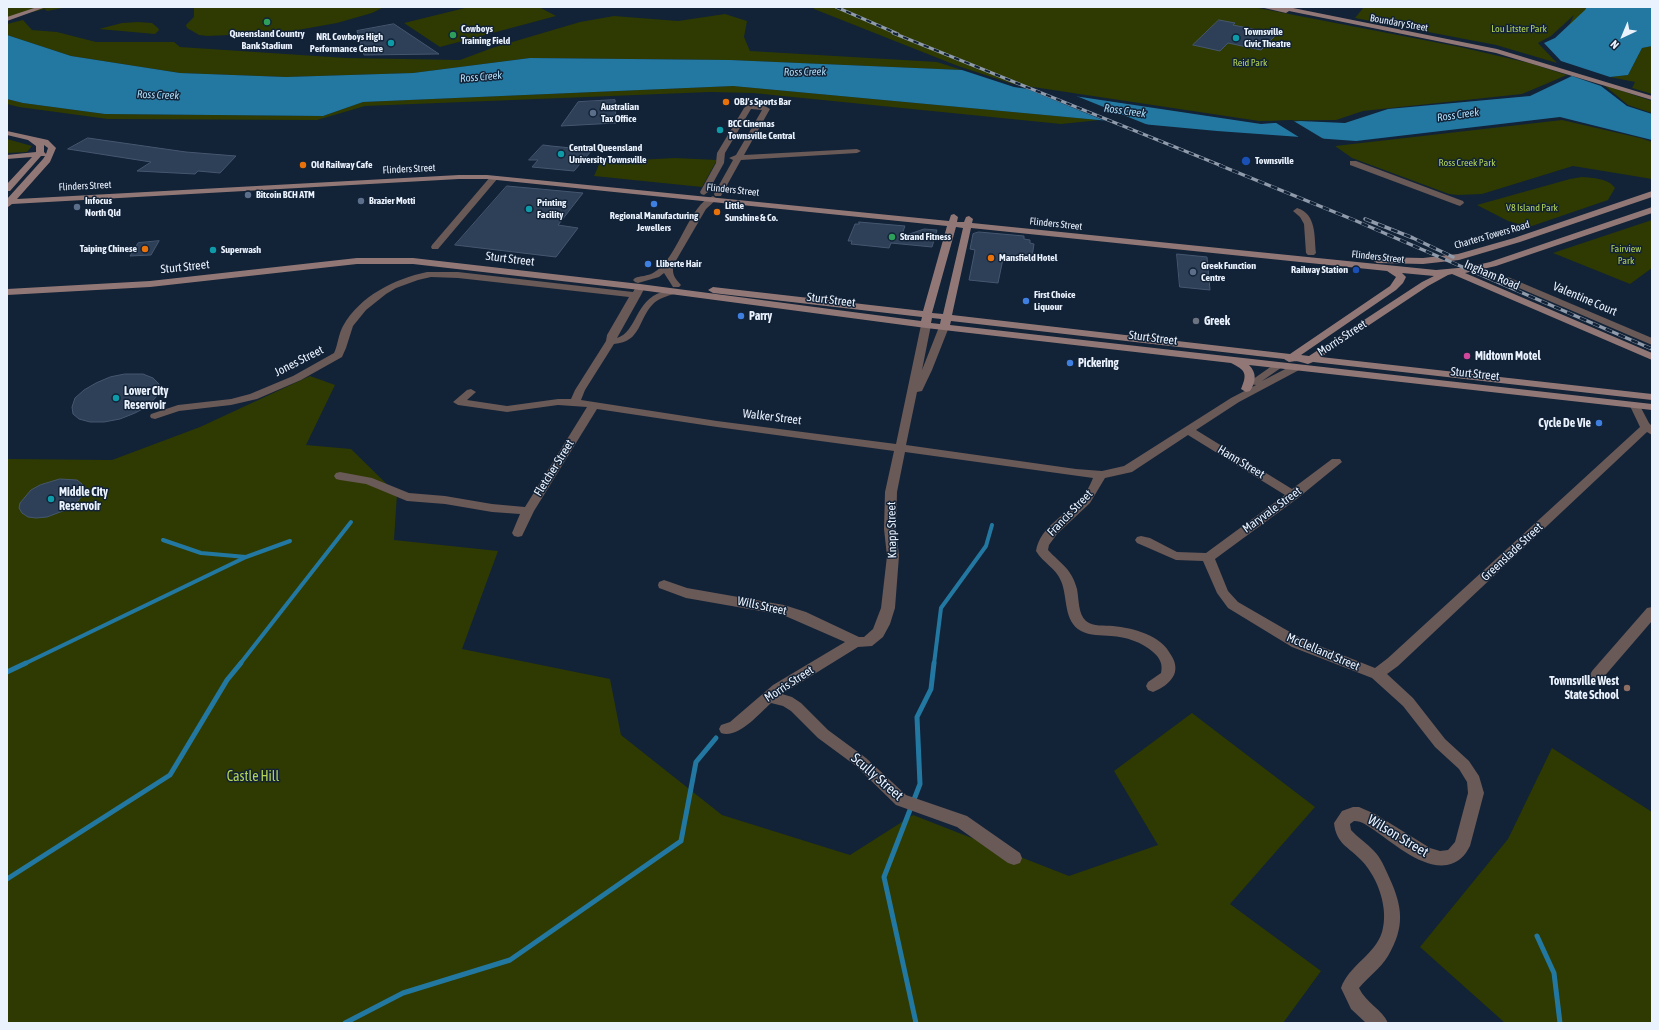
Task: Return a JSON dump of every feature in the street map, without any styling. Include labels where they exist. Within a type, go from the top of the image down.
[{"type":"main road","points":[[26,12],[37,7]]},
{"type":"main road","points":[[7,19],[43,7]]},
{"type":"main road","name":"Boundary Street","points":[[1263,7],[1380,30],[1462,43]]},
{"type":"main road","name":"Boundary Street","points":[[1279,7],[1462,43],[1523,58],[1652,98]]},
{"type":"main road","points":[[7,132],[47,143],[52,148],[51,154],[10,200]]},
{"type":"main road","points":[[7,189],[41,150],[40,144],[31,139]]},
{"type":"main road","points":[[7,157],[51,154]]},
{"type":"main road","points":[[442,172],[488,174],[494,178]]},
{"type":"main road","name":"Flinders Street","points":[[10,200],[442,172],[519,174],[703,199]]},
{"type":"main road","name":"Flinders Street","points":[[10,200],[459,177],[494,178],[703,199],[716,196],[953,221],[1359,258],[1428,261]]},
{"type":"main road","name":"Charters Towers Road","points":[[1428,261],[1459,257],[1517,240],[1652,194]]},
{"type":"main road","points":[[1359,258],[1437,267],[1451,272],[1480,268],[1652,210]]},
{"type":"main road","name":"Knapp Street","points":[[926,320],[953,221]]},
{"type":"main road","name":"Flinders Street","points":[[968,222],[1389,269],[1451,272]]},
{"type":"main road","name":"Knapp Street","points":[[945,322],[968,222]]},
{"type":"main road","points":[[1451,272],[1464,263],[1517,240]]},
{"type":"main road","name":"Sturt Street","points":[[7,285],[215,270],[378,254],[443,258],[637,290]]},
{"type":"main road","name":"Sturt Street","points":[[7,292],[150,284],[377,260],[433,263],[637,290],[674,288],[926,320],[1291,357],[1652,396]]},
{"type":"main road","points":[[1480,268],[1475,273],[1476,278],[1494,289]]},
{"type":"main road","name":"Morris Street","points":[[1280,365],[1400,282],[1401,277],[1389,269]]},
{"type":"main road","name":"Morris Street","points":[[1297,367],[1425,284],[1451,272]]},
{"type":"main road","name":"Ingham Road","points":[[1451,272],[1464,281],[1652,362]]},
{"type":"main road","name":"Ingham Road","points":[[1451,272],[1652,357]]},
{"type":"main road","points":[[932,297],[950,299]]},
{"type":"main road","name":"Sturt Street","points":[[945,322],[1231,360],[1652,407]]},
{"type":"main road","points":[[1336,342],[1334,353],[1353,364]]},
{"type":"main road","points":[[1231,360],[1243,364],[1248,370],[1250,380],[1246,389]]},
{"type":"main road","points":[[1629,394],[1635,406]]},
{"type":"street","points":[[575,402],[580,390],[611,341],[612,335],[637,290],[669,264],[720,163],[721,153],[748,108],[752,106],[765,108],[766,109],[716,196]]},
{"type":"street","points":[[720,158],[857,151]]},
{"type":"street","points":[[1353,163],[1460,203]]},
{"type":"street","points":[[435,247],[494,178]]},
{"type":"street","points":[[1297,211],[1307,218],[1309,222],[1311,253]]},
{"type":"street","points":[[611,341],[621,341],[627,338],[648,304],[655,298],[674,288],[668,275],[669,264]]},
{"type":"street","name":"Jones Street","points":[[155,416],[178,408],[232,402],[254,397],[297,378],[338,355],[348,327],[366,305],[395,285],[412,278],[432,275],[458,275],[637,290]]},
{"type":"street","name":"Valentine Court","points":[[1508,280],[1652,342]]},
{"type":"street","points":[[637,290],[648,304]]},
{"type":"street","name":"Knapp Street","points":[[855,642],[865,642],[873,638],[881,629],[887,613],[893,556],[890,529],[891,492],[911,401],[926,320]]},
{"type":"street","name":"Knapp Street","points":[[911,401],[927,370],[945,322]]},
{"type":"street","points":[[922,345],[937,346]]},
{"type":"street","name":"Morris Street","points":[[1235,400],[1246,389],[1280,365]]},
{"type":"street","name":"Morris Street","points":[[1100,475],[1128,469],[1235,400],[1297,367]]},
{"type":"street","name":"Walker Street","points":[[471,392],[458,402],[507,409],[562,402],[575,402],[1100,475]]},
{"type":"street","name":"Fletcher Street","points":[[518,532],[528,511],[594,405]]},
{"type":"street","points":[[1635,406],[1649,429]]},
{"type":"street","name":"Greenslade Street","points":[[1377,674],[1394,662],[1649,429]]},
{"type":"street","name":"Hann Street","points":[[1188,430],[1294,495]]},
{"type":"street","name":"Maryvale Street","points":[[1208,558],[1336,462]]},
{"type":"street","name":"Francis Street","points":[[1100,475],[1086,500],[1047,536],[1042,549],[1044,554],[1059,566],[1064,573],[1070,589],[1075,616],[1080,623],[1087,628],[1096,631],[1111,631],[1131,635],[1155,645],[1164,653],[1168,661],[1169,670],[1165,678],[1153,686]]},
{"type":"street","points":[[340,476],[368,481],[407,497],[445,500],[492,508],[528,511]]},
{"type":"street","points":[[1141,540],[1151,543],[1177,557],[1197,556],[1208,558]]},
{"type":"street","name":"McClelland Street","points":[[1208,558],[1223,593],[1236,607],[1298,643],[1377,674],[1390,684],[1408,702],[1440,743],[1464,765],[1474,781]]},
{"type":"street","name":"Wills Street","points":[[664,585],[686,593],[731,599],[784,610],[802,616],[855,642]]},
{"type":"street","points":[[1597,675],[1652,612]]},
{"type":"street","name":"Morris Street","points":[[726,729],[735,726],[768,697],[796,678],[855,642]]},
{"type":"street","points":[[796,678],[790,695],[796,707]]},
{"type":"street","name":"Scully Street","points":[[768,697],[787,701],[796,707],[824,734],[861,762],[898,798],[923,809],[962,821],[1014,858]]},
{"type":"street","name":"Wilson Street","points":[[1379,1023],[1358,1003],[1350,988],[1351,983],[1372,962],[1385,942],[1390,931],[1394,914],[1392,900],[1372,861],[1343,833],[1342,823],[1347,816],[1360,814],[1372,820],[1413,848],[1429,856],[1441,858],[1453,855],[1458,852],[1462,846],[1476,793],[1474,781]]},
{"type":"green space","points":[[7,7],[68,7],[47,11],[45,9],[7,18]]},
{"type":"green space","name":"Queensland Country Bank Stadium","points":[[194,7],[384,7],[372,13],[337,23],[292,31],[207,36],[199,35],[187,28],[186,25],[194,17]]},
{"type":"green space","name":"Cowboys Training Field","points":[[469,7],[539,7],[556,16],[440,47],[404,23]]},
{"type":"green space","name":"Reid Park","points":[[814,7],[1253,7],[1460,47],[1529,63],[1567,75],[1522,94],[1363,111],[1336,120],[1259,121],[1013,84],[958,66],[814,9]]},
{"type":"green space","name":"Lou Litster Park","points":[[1364,7],[1587,7],[1586,10],[1568,27],[1574,15],[1551,36],[1538,43],[1557,63],[1496,45],[1355,18]]},
{"type":"green space","points":[[725,14],[747,21],[744,37],[750,51],[937,62],[962,70],[730,60],[530,58],[413,73],[286,77],[180,73],[71,56],[7,35],[7,24],[23,20],[32,30],[57,32],[96,42],[174,42],[180,47],[346,58],[460,60],[492,48],[580,22],[614,16],[678,21]]},
{"type":"green space","points":[[122,23],[152,23],[159,30],[155,34],[99,29]]},
{"type":"green space","points":[[1652,46],[1652,94],[1632,88],[1635,82],[1610,77],[1628,75],[1642,48]]},
{"type":"green space","points":[[1604,85],[1652,101],[1652,113],[1628,105]]},
{"type":"green space","points":[[733,86],[1100,120],[1061,124],[753,93],[710,92],[365,106],[317,120],[108,119],[19,107],[7,104],[7,99],[23,103],[105,114],[323,116],[363,102]]},
{"type":"green space","name":"Ross Creek Park","points":[[1562,120],[1652,142],[1652,179],[1573,166],[1482,194],[1458,195],[1449,194],[1352,158],[1335,146]]},
{"type":"green space","points":[[7,139],[32,146],[27,152],[7,153]]},
{"type":"green space","points":[[675,158],[717,160],[702,187],[594,176],[600,162]]},
{"type":"green space","name":"V8 Island Park","points":[[1582,177],[1604,180],[1615,188],[1608,200],[1529,227],[1508,221],[1477,205],[1570,179]]},
{"type":"green space","name":"Fairview Park","points":[[1652,220],[1652,268],[1630,284],[1553,253]]},
{"type":"green space","name":"Castle Hill","points":[[310,376],[335,385],[306,445],[351,449],[397,494],[394,540],[498,551],[462,649],[610,679],[621,735],[722,815],[850,855],[913,815],[1069,876],[1158,845],[1114,771],[1192,713],[1315,807],[1230,904],[1321,971],[1283,1023],[7,1023],[7,459],[112,460],[200,427]]},
{"type":"green space","points":[[1552,748],[1652,812],[1652,1023],[1505,1023],[1420,947],[1508,839]]},
{"type":"water","points":[[1587,7],[1652,7],[1652,46],[1642,48],[1628,75],[1610,77],[1561,61],[1544,43],[1555,38]]},
{"type":"water","name":"Ross Creek","points":[[7,35],[71,56],[180,73],[286,77],[413,73],[530,58],[730,60],[962,70],[1014,87],[1261,124],[1300,121],[1345,123],[1388,109],[1530,96],[1572,76],[1601,86],[1627,106],[1652,114],[1652,140],[1560,117],[1356,141],[1217,131],[733,86],[363,102],[323,116],[105,114],[23,103],[7,99]]},
{"type":"pier","points":[[1020,86],[1069,93],[1153,127],[1110,123]]},
{"type":"pier","points":[[1292,120],[1327,141],[1302,139],[1273,121]]},
{"type":"building","name":"Townsville Civic Theatre","points":[[1219,20],[1235,23],[1233,25],[1277,34],[1261,50],[1228,43],[1220,51],[1193,45]]},
{"type":"building","name":"NRL Cowboys High Performance Centre","points":[[394,24],[439,54],[364,55],[357,31]]},
{"type":"building","name":"Australian Tax Office","points":[[615,100],[616,123],[561,126],[578,102]]},
{"type":"building","points":[[88,138],[186,152],[236,156],[220,173],[198,171],[195,174],[137,171],[151,162],[68,149]]},
{"type":"building","name":"Central Queensland University Townsville","points":[[543,145],[592,150],[574,171],[532,167],[538,160],[529,160]]},
{"type":"building","name":"Printing Facility","points":[[507,186],[583,193],[558,225],[578,228],[556,257],[455,245]]},
{"type":"building","name":"Strand Fitness","points":[[859,222],[905,226],[901,237],[924,229],[937,230],[932,247],[891,243],[889,248],[851,244],[852,241],[848,241],[855,224],[859,224]]},
{"type":"building","name":"Mansfield Hotel","points":[[979,232],[1024,236],[1024,239],[1030,240],[1030,243],[1034,244],[1032,257],[1004,254],[998,283],[969,280],[975,250],[970,249],[973,234]]},
{"type":"building","name":"Taiping Chinese","points":[[159,241],[151,255],[130,256],[138,243]]},
{"type":"building","name":"Greek Function Centre","points":[[1177,254],[1207,257],[1210,290],[1180,287]]},
{"type":"building","name":"Lower City Reservoir","points":[[125,374],[143,374],[153,378],[159,384],[156,397],[148,406],[120,419],[104,422],[90,422],[79,419],[73,414],[72,407],[75,398],[84,390],[110,377]]},
{"type":"building","name":"Middle City Reservoir","points":[[60,479],[77,480],[82,484],[84,489],[82,496],[77,502],[68,509],[47,517],[28,517],[22,513],[19,508],[20,503],[31,490],[40,485]]},
{"type":"waterway","points":[[240,664],[351,522]]},
{"type":"waterway","points":[[934,664],[941,608],[986,546],[992,525]]},
{"type":"waterway","points":[[163,540],[201,553],[246,557]]},
{"type":"waterway","points":[[246,557],[290,541]]},
{"type":"waterway","points":[[24,664],[246,557]]},
{"type":"waterway","points":[[7,672],[26,663]]},
{"type":"waterway","points":[[7,879],[170,775],[227,680],[241,663]]},
{"type":"waterway","points":[[916,1023],[884,877],[920,784],[917,717],[931,689],[934,663]]},
{"type":"waterway","points":[[345,1023],[403,993],[510,960],[681,841],[696,762],[716,738]]},
{"type":"waterway","points":[[1537,936],[1554,973],[1560,1023]]},
{"type":"railway","points":[[836,7],[898,34]]},
{"type":"railway","points":[[893,33],[1222,166]]},
{"type":"railway","points":[[1219,165],[1354,220],[1652,349]]},
{"type":"railway","points":[[1365,219],[1413,238],[1453,257]]},
{"type":"place","name":"Queensland Country Bank Stadium","points":[[267,22]]},
{"type":"place","name":"Cowboys Training Field","points":[[453,35]]},
{"type":"place","name":"Townsville Civic Theatre","points":[[1236,38]]},
{"type":"place","name":"NRL Cowboys High Performance Centre","points":[[391,43]]},
{"type":"place","name":"OBJ's Sports Bar","points":[[726,102]]},
{"type":"place","name":"Australian Tax Office","points":[[593,113]]},
{"type":"place","name":"BCC Cinemas Townsville Central","points":[[720,130]]},
{"type":"place","name":"Central Queensland University Townsville","points":[[561,154]]},
{"type":"place","name":"Townsville","points":[[1246,161]]},
{"type":"place","name":"Old Railway Cafe","points":[[303,165]]},
{"type":"place","name":"Bitcoin BCH ATM","points":[[248,195]]},
{"type":"place","name":"Brazier Motti","points":[[361,201]]},
{"type":"place","name":"Regional Manufacturing Jewellers","points":[[654,204]]},
{"type":"place","name":"Infocus North Qld","points":[[77,207]]},
{"type":"place","name":"Printing Facility","points":[[529,209]]},
{"type":"place","name":"Little Sunshine & Co.","points":[[717,212]]},
{"type":"place","name":"Strand Fitness","points":[[892,237]]},
{"type":"place","name":"Taiping Chinese","points":[[145,249]]},
{"type":"place","name":"Superwash","points":[[213,250]]},
{"type":"place","name":"Mansfield Hotel","points":[[991,258]]},
{"type":"place","name":"Lliberte Hair","points":[[648,264]]},
{"type":"place","name":"Railway Station","points":[[1356,270]]},
{"type":"place","name":"Greek Function Centre","points":[[1193,272]]},
{"type":"place","name":"First Choice Liquour","points":[[1026,301]]},
{"type":"place","name":"Parry","points":[[741,316]]},
{"type":"place","name":"Greek","points":[[1196,321]]},
{"type":"place","name":"Midtown Motel","points":[[1467,356]]},
{"type":"place","name":"Pickering","points":[[1070,363]]},
{"type":"place","name":"Lower City Reservoir","points":[[116,398]]},
{"type":"place","name":"Cycle De Vie","points":[[1599,423]]},
{"type":"place","name":"Middle City Reservoir","points":[[51,499]]},
{"type":"place","name":"Townsville West State School","points":[[1627,688]]}]
